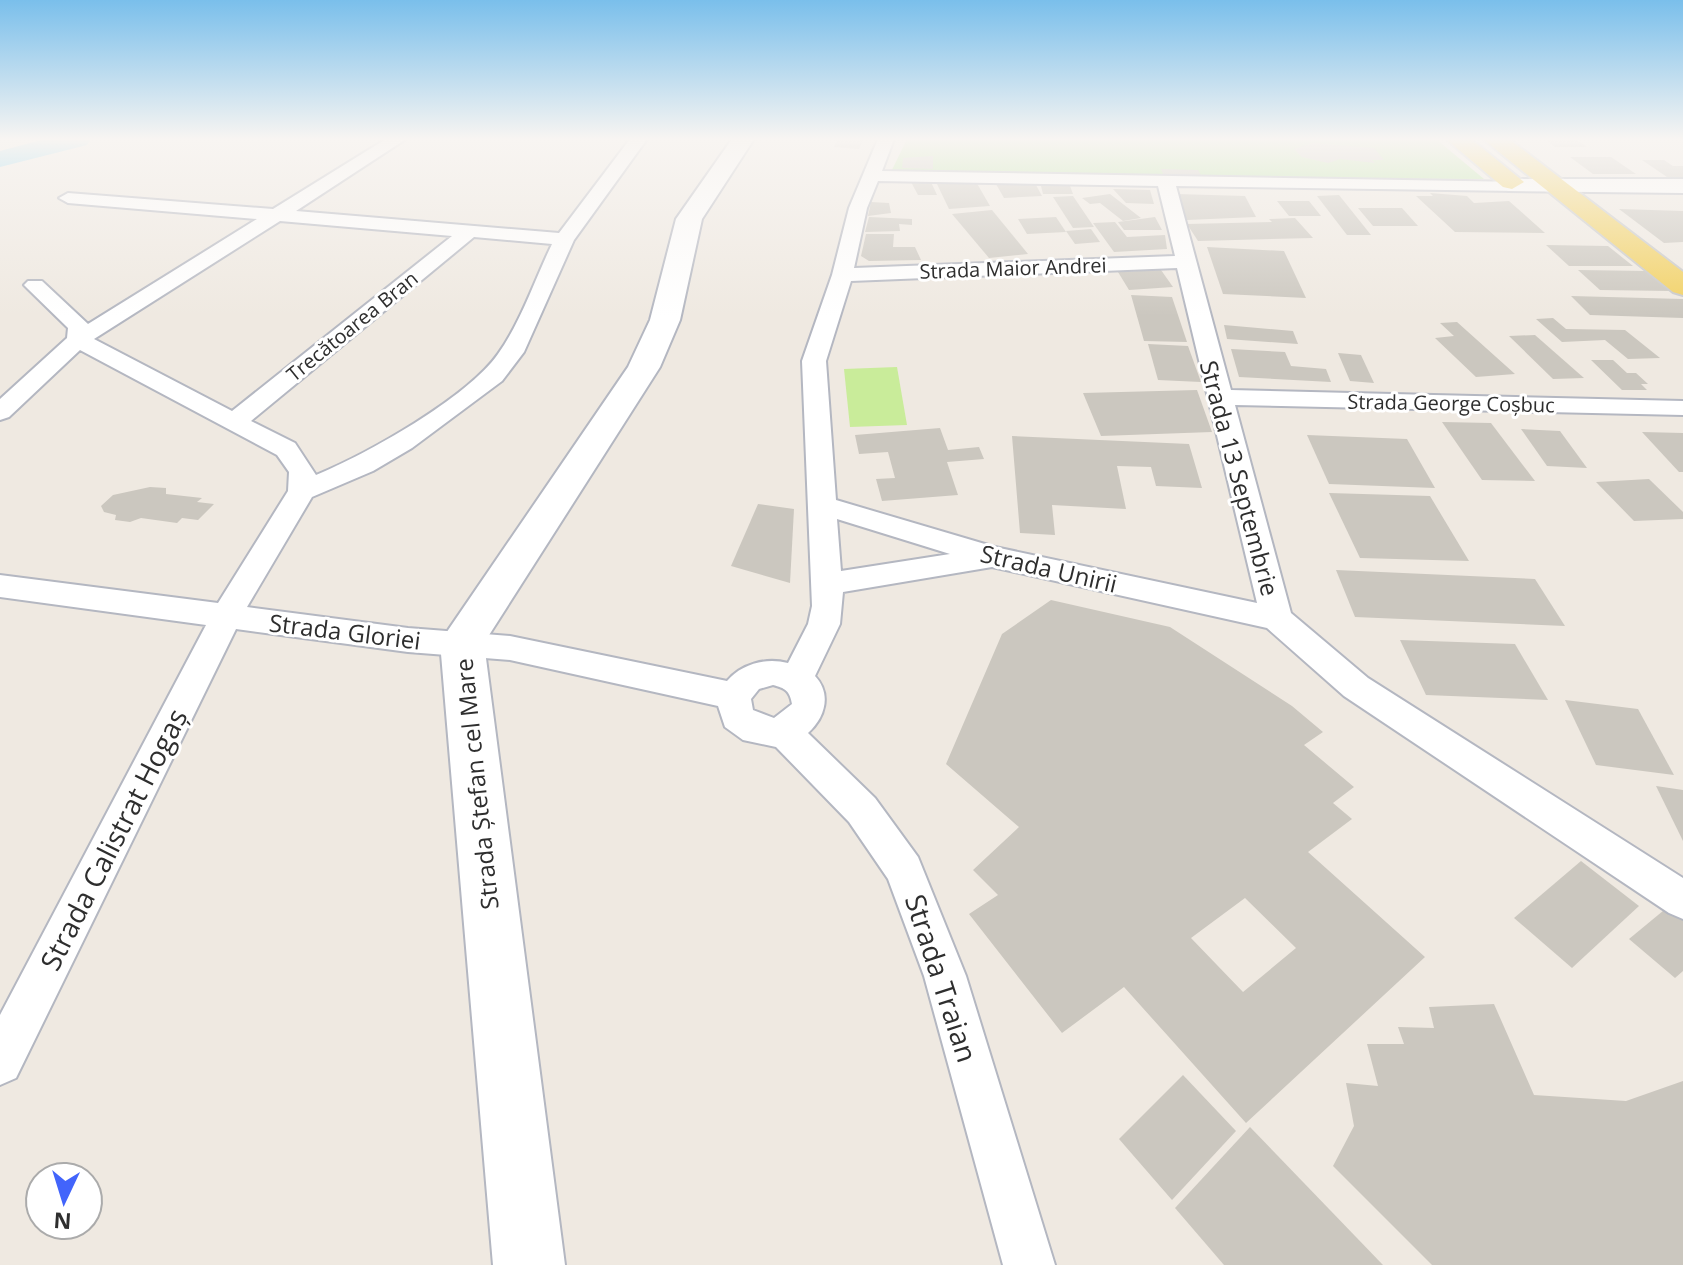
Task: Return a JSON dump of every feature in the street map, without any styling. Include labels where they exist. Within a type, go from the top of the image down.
[{"type":"main road","points":[[1538,198],[1652,264]]},
{"type":"main road","points":[[1571,198],[1683,286]]},
{"type":"street","points":[[68,198],[564,239]]},
{"type":"street","points":[[0,412],[78,340],[305,198]]},
{"type":"street","points":[[78,340],[286,449],[303,471],[302,491],[364,465],[403,442],[494,376],[512,352],[564,239],[595,198]]},
{"type":"street","name":"Strada Ștefan cel Mare","points":[[529,1265],[462,642],[644,367],[665,320],[689,219],[703,198]]},
{"type":"street","points":[[797,678],[824,624],[828,584],[814,361],[862,198]]},
{"type":"street","name":"Strada 13 Septembrie","points":[[1169,198],[1183,262],[1277,619],[1356,687],[1683,900]]},
{"type":"street","name":"Trecătoarea Bran","points":[[235,421],[470,231]]},
{"type":"street","name":"Strada Maior Andrei","points":[[842,275],[1183,262]]},
{"type":"street","points":[[35,285],[79,327],[78,340]]},
{"type":"street","name":"Strada George Coșbuc","points":[[1219,397],[1683,408]]},
{"type":"street","name":"Strada Calistrat Hogaș","points":[[0,1062],[226,616],[302,491]]},
{"type":"street","name":"Strada Unirii","points":[[825,506],[994,557],[1277,619]]},
{"type":"street","points":[[828,584],[994,557]]},
{"type":"street","name":"Strada Gloriei","points":[[0,586],[408,640],[462,642],[552,655],[734,696]]},
{"type":"street","points":[[786,673],[797,678],[809,692],[808,711],[794,726],[783,731],[756,731],[745,725],[733,707],[734,696],[748,679],[760,674],[786,673]]},
{"type":"street","name":"Strada Traian","points":[[783,731],[862,810],[904,870],[945,976],[1029,1265]]},
{"type":"green space","points":[[897,367],[907,425],[850,427],[844,369]]},
{"type":"building","points":[[944,198],[985,198],[990,206],[949,209]]},
{"type":"building","points":[[1054,198],[1074,198],[1094,227],[1073,228]]},
{"type":"building","points":[[1082,198],[1115,198],[1141,218],[1123,221],[1100,203],[1090,204]]},
{"type":"building","points":[[1121,198],[1152,198],[1154,204],[1126,203]]},
{"type":"building","points":[[1178,198],[1246,198],[1256,217],[1187,220]]},
{"type":"building","points":[[1319,198],[1341,198],[1371,235],[1347,235]]},
{"type":"building","points":[[1418,198],[1469,198],[1474,203],[1509,201],[1545,233],[1455,232]]},
{"type":"building","points":[[1277,201],[1309,201],[1321,216],[1289,216]]},
{"type":"building","points":[[871,202],[889,203],[891,213],[868,216]]},
{"type":"building","points":[[1358,208],[1402,208],[1418,226],[1373,226]]},
{"type":"building","points":[[1619,209],[1683,211],[1683,242],[1664,243]]},
{"type":"building","points":[[992,210],[1028,254],[989,258],[952,214]]},
{"type":"building","points":[[869,217],[912,219],[912,225],[899,224],[900,231],[865,232]]},
{"type":"building","points":[[1056,217],[1066,232],[1027,234],[1018,219]]},
{"type":"building","points":[[1155,217],[1162,230],[1124,230],[1118,222]]},
{"type":"building","points":[[1295,218],[1313,238],[1198,241],[1187,224],[1272,222],[1269,219]]},
{"type":"building","points":[[1115,222],[1127,237],[1165,235],[1167,249],[1114,252],[1093,223]]},
{"type":"building","points":[[1091,229],[1100,242],[1075,244],[1066,231]]},
{"type":"building","points":[[866,234],[894,234],[893,247],[915,247],[921,260],[869,261],[861,256]]},
{"type":"building","points":[[1546,245],[1608,246],[1633,266],[1569,266]]},
{"type":"building","points":[[1207,247],[1284,251],[1306,298],[1223,294]]},
{"type":"building","points":[[1161,270],[1173,287],[1129,290],[1118,272]]},
{"type":"building","points":[[1578,270],[1648,271],[1672,291],[1600,290]]},
{"type":"building","points":[[1131,295],[1172,297],[1187,342],[1144,341]]},
{"type":"building","points":[[1571,296],[1683,299],[1683,318],[1590,315]]},
{"type":"building","points":[[1553,318],[1566,329],[1625,330],[1660,358],[1628,359],[1605,340],[1562,342],[1536,319]]},
{"type":"building","points":[[1457,322],[1515,374],[1476,377],[1435,338],[1454,336],[1440,323]]},
{"type":"building","points":[[1224,325],[1293,331],[1298,344],[1227,339]]},
{"type":"building","points":[[1535,335],[1584,378],[1553,379],[1509,336]]},
{"type":"building","points":[[1148,344],[1188,346],[1201,382],[1158,380]]},
{"type":"building","points":[[1231,349],[1285,352],[1291,366],[1326,369],[1331,382],[1239,377]]},
{"type":"building","points":[[1338,353],[1361,355],[1374,383],[1350,381]]},
{"type":"building","points":[[1591,360],[1613,360],[1627,373],[1636,373],[1648,384],[1641,384],[1647,390],[1622,390]]},
{"type":"building","points":[[1197,390],[1212,432],[1101,436],[1083,393]]},
{"type":"building","points":[[1442,422],[1491,423],[1535,481],[1482,480]]},
{"type":"building","points":[[940,428],[948,450],[979,447],[984,459],[947,462],[958,495],[882,501],[876,479],[895,478],[888,452],[859,454],[855,435]]},
{"type":"building","points":[[1521,429],[1560,431],[1587,468],[1547,466]]},
{"type":"building","points":[[1642,432],[1683,433],[1683,472],[1679,472]]},
{"type":"building","points":[[1307,435],[1407,439],[1435,488],[1329,484]]},
{"type":"building","points":[[1012,436],[1189,444],[1202,488],[1156,486],[1151,467],[1117,466],[1126,509],[1052,505],[1055,535],[1020,533]]},
{"type":"building","points":[[1649,479],[1683,512],[1683,519],[1634,521],[1596,482]]},
{"type":"building","points":[[150,487],[166,488],[166,494],[202,498],[197,502],[214,504],[198,520],[182,518],[177,523],[141,518],[130,522],[115,520],[116,515],[104,512],[101,506],[113,495]]},
{"type":"building","points":[[1329,493],[1430,496],[1469,561],[1360,558]]},
{"type":"building","points":[[758,504],[794,509],[790,583],[731,566]]},
{"type":"building","points":[[1336,570],[1535,579],[1565,626],[1355,617]]},
{"type":"building","points":[[1051,600],[1170,627],[1292,706],[1323,732],[1304,745],[1354,787],[1333,803],[1352,819],[1308,852],[1425,957],[1246,1123],[1124,987],[1062,1033],[969,914],[998,895],[973,870],[1019,827],[946,764],[1002,634]],"holes":[[[1245,898],[1296,948],[1243,992],[1191,938]]]},
{"type":"building","points":[[1400,640],[1515,644],[1548,700],[1426,695]]},
{"type":"building","points":[[1565,700],[1638,709],[1674,775],[1596,765]]},
{"type":"building","points":[[1656,786],[1683,790],[1683,841]]},
{"type":"building","points":[[1581,861],[1639,906],[1572,968],[1514,918]]},
{"type":"building","points":[[1669,906],[1683,917],[1683,971],[1675,978],[1629,939]]},
{"type":"building","points":[[1494,1004],[1534,1095],[1626,1101],[1683,1081],[1683,1265],[1432,1265],[1333,1166],[1354,1126],[1346,1083],[1378,1086],[1367,1044],[1404,1044],[1398,1027],[1434,1028],[1429,1007]]},
{"type":"building","points":[[1183,1075],[1236,1131],[1172,1200],[1119,1139]]},
{"type":"building","points":[[1250,1127],[1383,1265],[1224,1265],[1175,1208]]}]
